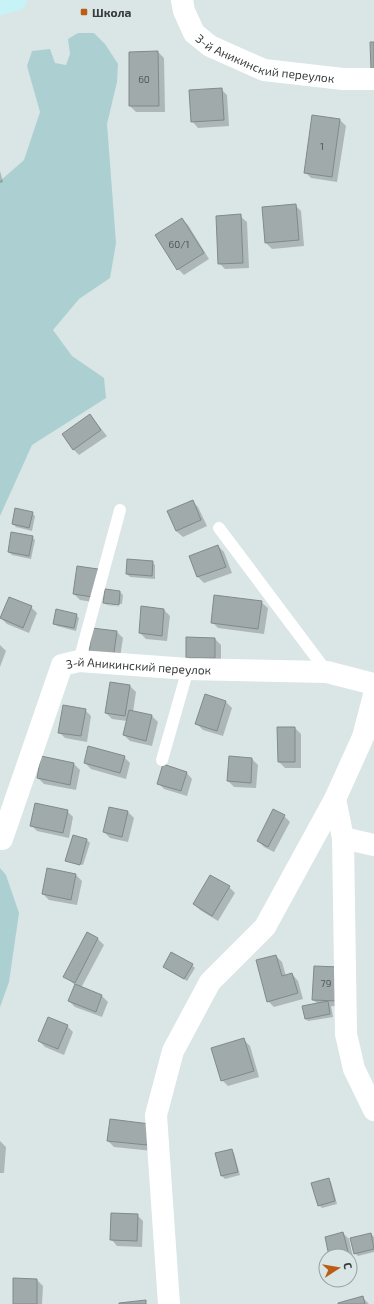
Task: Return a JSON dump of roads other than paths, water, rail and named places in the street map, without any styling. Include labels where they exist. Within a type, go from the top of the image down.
[{"type":"street","points":[[0,4],[16,0]]},
{"type":"street","name":"3-й Аникинский переулок","points":[[182,0],[184,11],[194,33],[210,46],[264,70],[343,79],[374,79]]},
{"type":"street","name":"3-й Аникинский переулок","points":[[2,839],[62,665],[79,661],[188,668],[327,672],[374,684]]},
{"type":"street","points":[[169,1304],[156,1115],[174,1051],[210,982],[265,927],[335,798],[363,737],[374,695]]},
{"type":"street","points":[[335,798],[343,838],[346,1034],[354,1069],[374,1110]]},
{"type":"street","points":[[343,838],[374,845]]},
{"type":"lane","points":[[79,661],[120,510]]},
{"type":"lane","points":[[219,528],[327,672]]},
{"type":"lane","points":[[162,760],[188,668]]},
{"type":"place","name":"Школа","points":[[84,12]]}]
